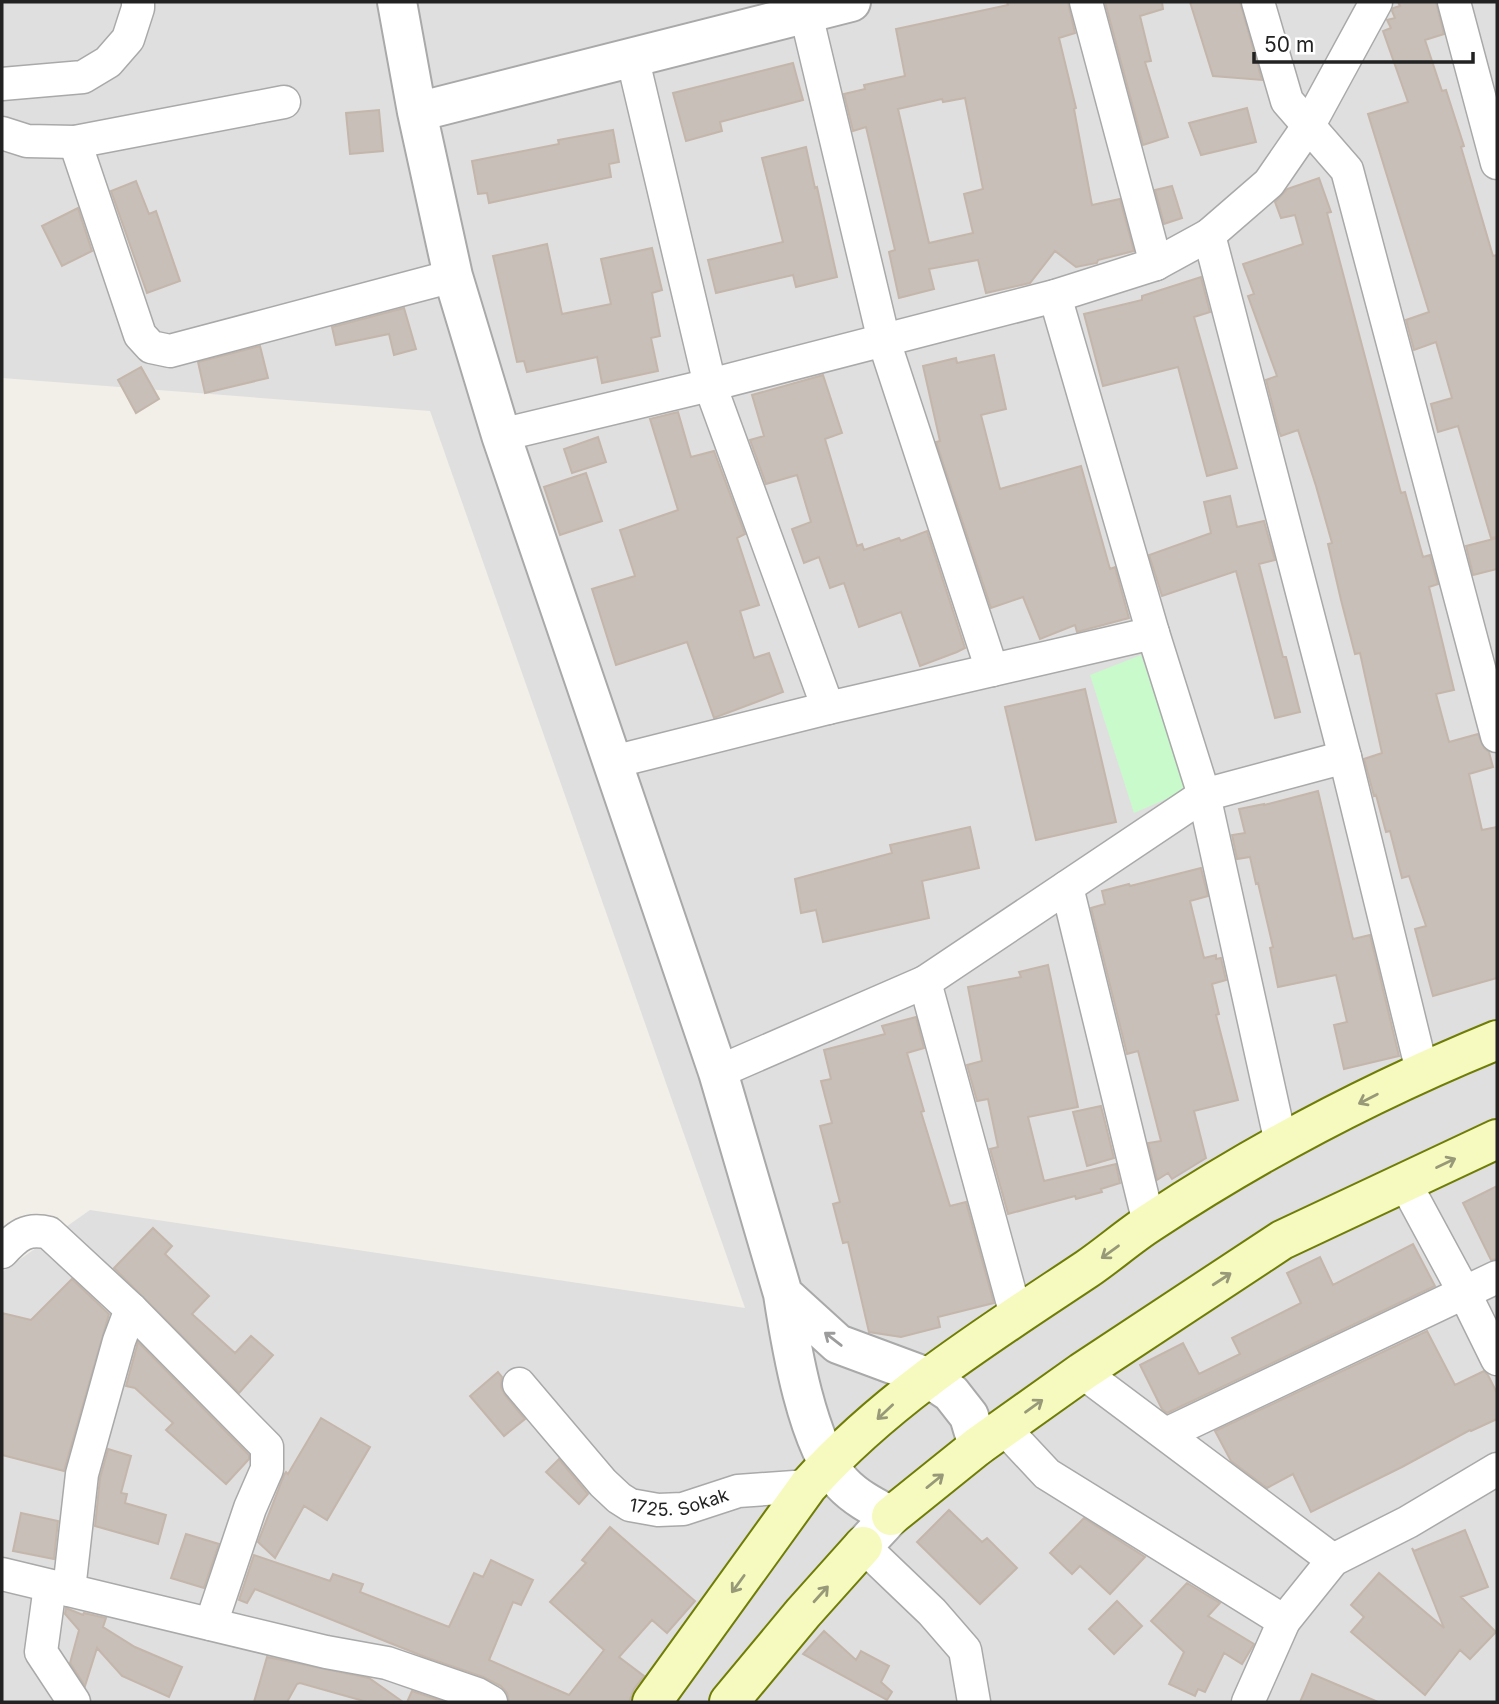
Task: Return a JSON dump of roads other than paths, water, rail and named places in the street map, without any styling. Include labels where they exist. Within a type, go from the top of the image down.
[{"type":"main road","points":[[652,1702],[818,1475],[901,1397],[1149,1223],[1281,1143],[1422,1071],[1497,1040]]},
{"type":"main road","points":[[891,1516],[991,1437],[1082,1371],[1282,1240],[1497,1139]]},
{"type":"main road","points":[[729,1702],[863,1546]]},
{"type":"street","points":[[2,84],[83,77],[100,67],[108,62],[128,39],[138,2]]},
{"type":"street","points":[[397,2],[453,276],[501,435],[718,1072],[783,1294],[818,1475],[842,1483],[862,1500],[891,1516],[863,1546],[896,1574],[965,1650],[974,1702]]},
{"type":"street","points":[[418,111],[852,2]]},
{"type":"street","points":[[1086,2],[1156,264]]},
{"type":"street","points":[[1258,2],[1287,101],[1348,170],[1497,736]]},
{"type":"street","points":[[501,435],[884,341],[1055,296],[1156,264],[1209,235],[1269,183],[1309,125],[1376,2]]},
{"type":"street","points":[[1454,2],[1497,163]]},
{"type":"street","points":[[806,14],[884,341],[992,670]]},
{"type":"street","points":[[632,56],[710,385],[828,708]]},
{"type":"street","points":[[2,133],[27,141],[75,142],[284,102]]},
{"type":"street","points":[[75,142],[140,335],[151,347],[170,351],[453,276]]},
{"type":"street","points":[[1209,235],[1345,757],[1422,1071]]},
{"type":"street","points":[[1055,296],[1153,633],[1204,794],[1281,1143]]},
{"type":"street","points":[[613,762],[828,708],[1153,633]]},
{"type":"street","points":[[718,1072],[925,982],[1204,794],[1345,757]]},
{"type":"street","points":[[1068,887],[1149,1223]]},
{"type":"street","points":[[925,982],[1016,1315]]},
{"type":"street","points":[[1405,1183],[1497,1359]]},
{"type":"street","points":[[2,1252],[20,1236],[35,1229],[49,1233],[131,1309],[267,1447],[267,1469],[250,1508],[211,1624]]},
{"type":"street","points":[[1166,1434],[1497,1277]]},
{"type":"street","points":[[783,1294],[838,1344],[927,1377],[951,1393],[969,1416],[991,1437],[1284,1621]]},
{"type":"street","points":[[74,1702],[41,1652],[60,1588],[82,1474],[119,1341],[131,1309]]},
{"type":"street","points":[[1082,1371],[1333,1560]]},
{"type":"street","name":"1725. Sokak","points":[[519,1384],[603,1483],[619,1499],[630,1505],[659,1510],[684,1509],[738,1491],[818,1475]]},
{"type":"street","points":[[1248,1702],[1284,1621],[1333,1560],[1408,1522],[1497,1469]]},
{"type":"street","points":[[2,1574],[326,1652],[387,1662],[477,1694],[491,1702]]}]
